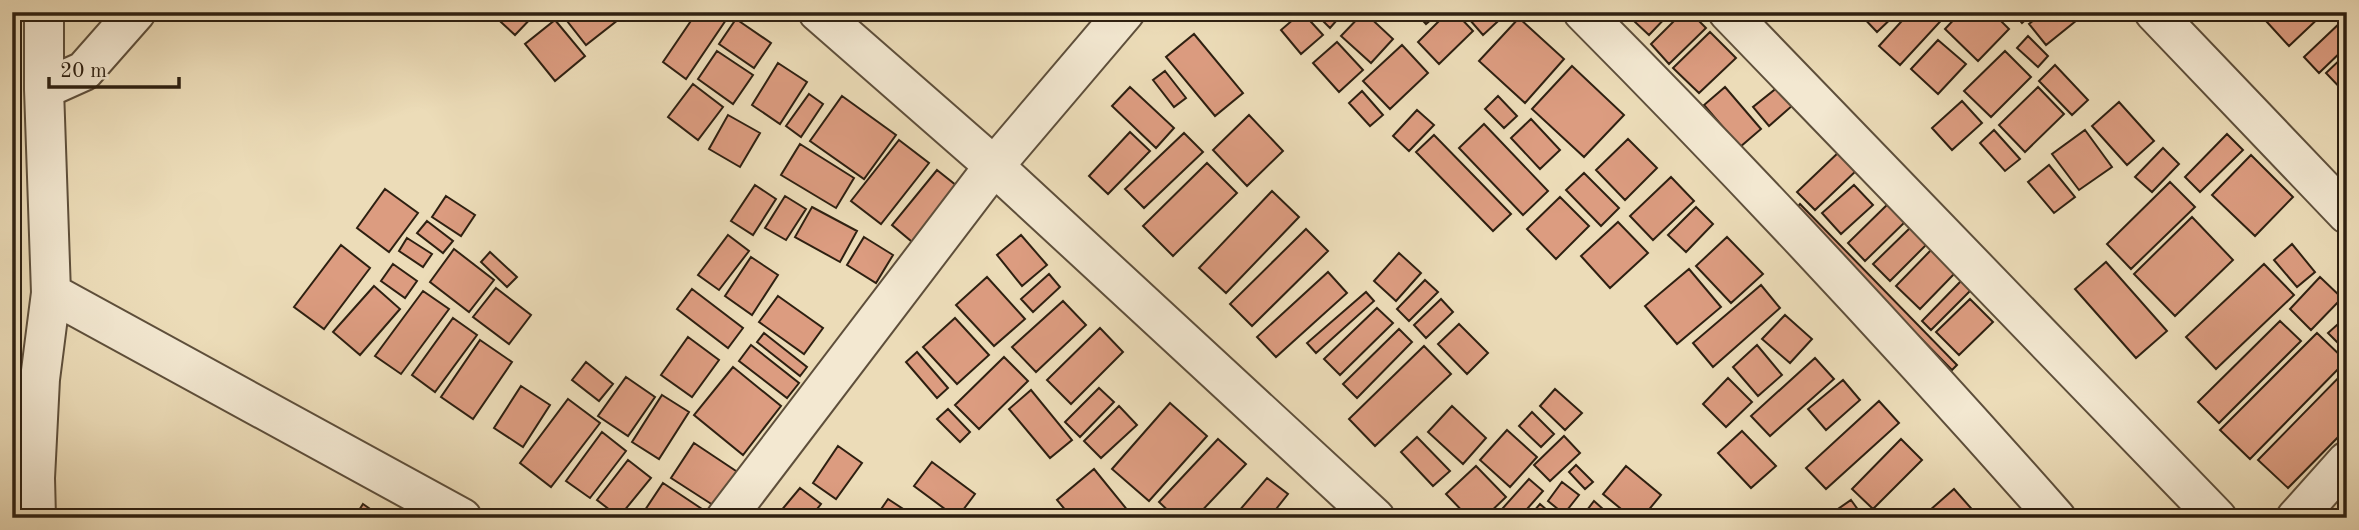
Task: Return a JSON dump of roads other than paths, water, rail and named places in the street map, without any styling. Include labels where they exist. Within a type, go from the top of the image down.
[{"type":"street","points":[[36,518],[34,478],[40,379],[51,293],[44,12]]},
{"type":"street","points":[[44,89],[84,71],[136,12]]},
{"type":"street","points":[[818,12],[994,166],[1375,518]]},
{"type":"street","points":[[726,518],[994,166],[1125,12]]},
{"type":"street","points":[[1583,12],[1686,116],[1947,395],[2056,518]]},
{"type":"street","points":[[1728,12],[2217,518]]},
{"type":"street","points":[[2154,12],[2347,214]]},
{"type":"street","points":[[51,293],[462,518]]},
{"type":"street","points":[[2296,518],[2347,461]]}]
